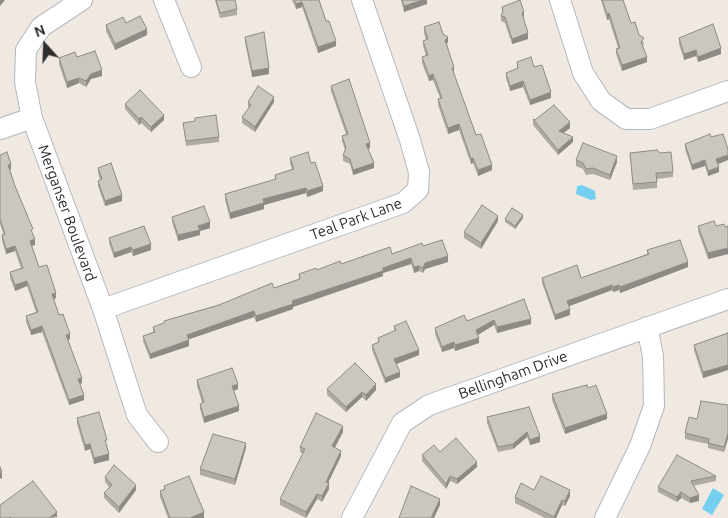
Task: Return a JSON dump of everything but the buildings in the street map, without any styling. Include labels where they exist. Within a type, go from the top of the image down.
[{"type":"street","name":"Merganser Boulevard","points":[[82,0],[41,26],[26,50],[25,82],[32,118],[103,308],[137,415],[158,442]]},
{"type":"street","points":[[164,0],[192,67]]},
{"type":"street","name":"Teal Park Lane","points":[[103,308],[403,203],[418,190],[419,172],[410,140],[362,0]]},
{"type":"street","points":[[560,0],[583,73],[601,101],[626,119],[650,119],[728,91]]},
{"type":"street","points":[[0,129],[32,118]]},
{"type":"street","name":"Bellingham Drive","points":[[352,518],[402,424],[429,405],[728,299]]},
{"type":"street","points":[[605,518],[640,446],[654,406],[653,356],[647,327]]},
{"type":"water","points":[[582,185],[595,191],[596,199],[591,200],[576,194],[577,186]]},
{"type":"water","points":[[713,488],[724,495],[712,515],[702,509]]}]
